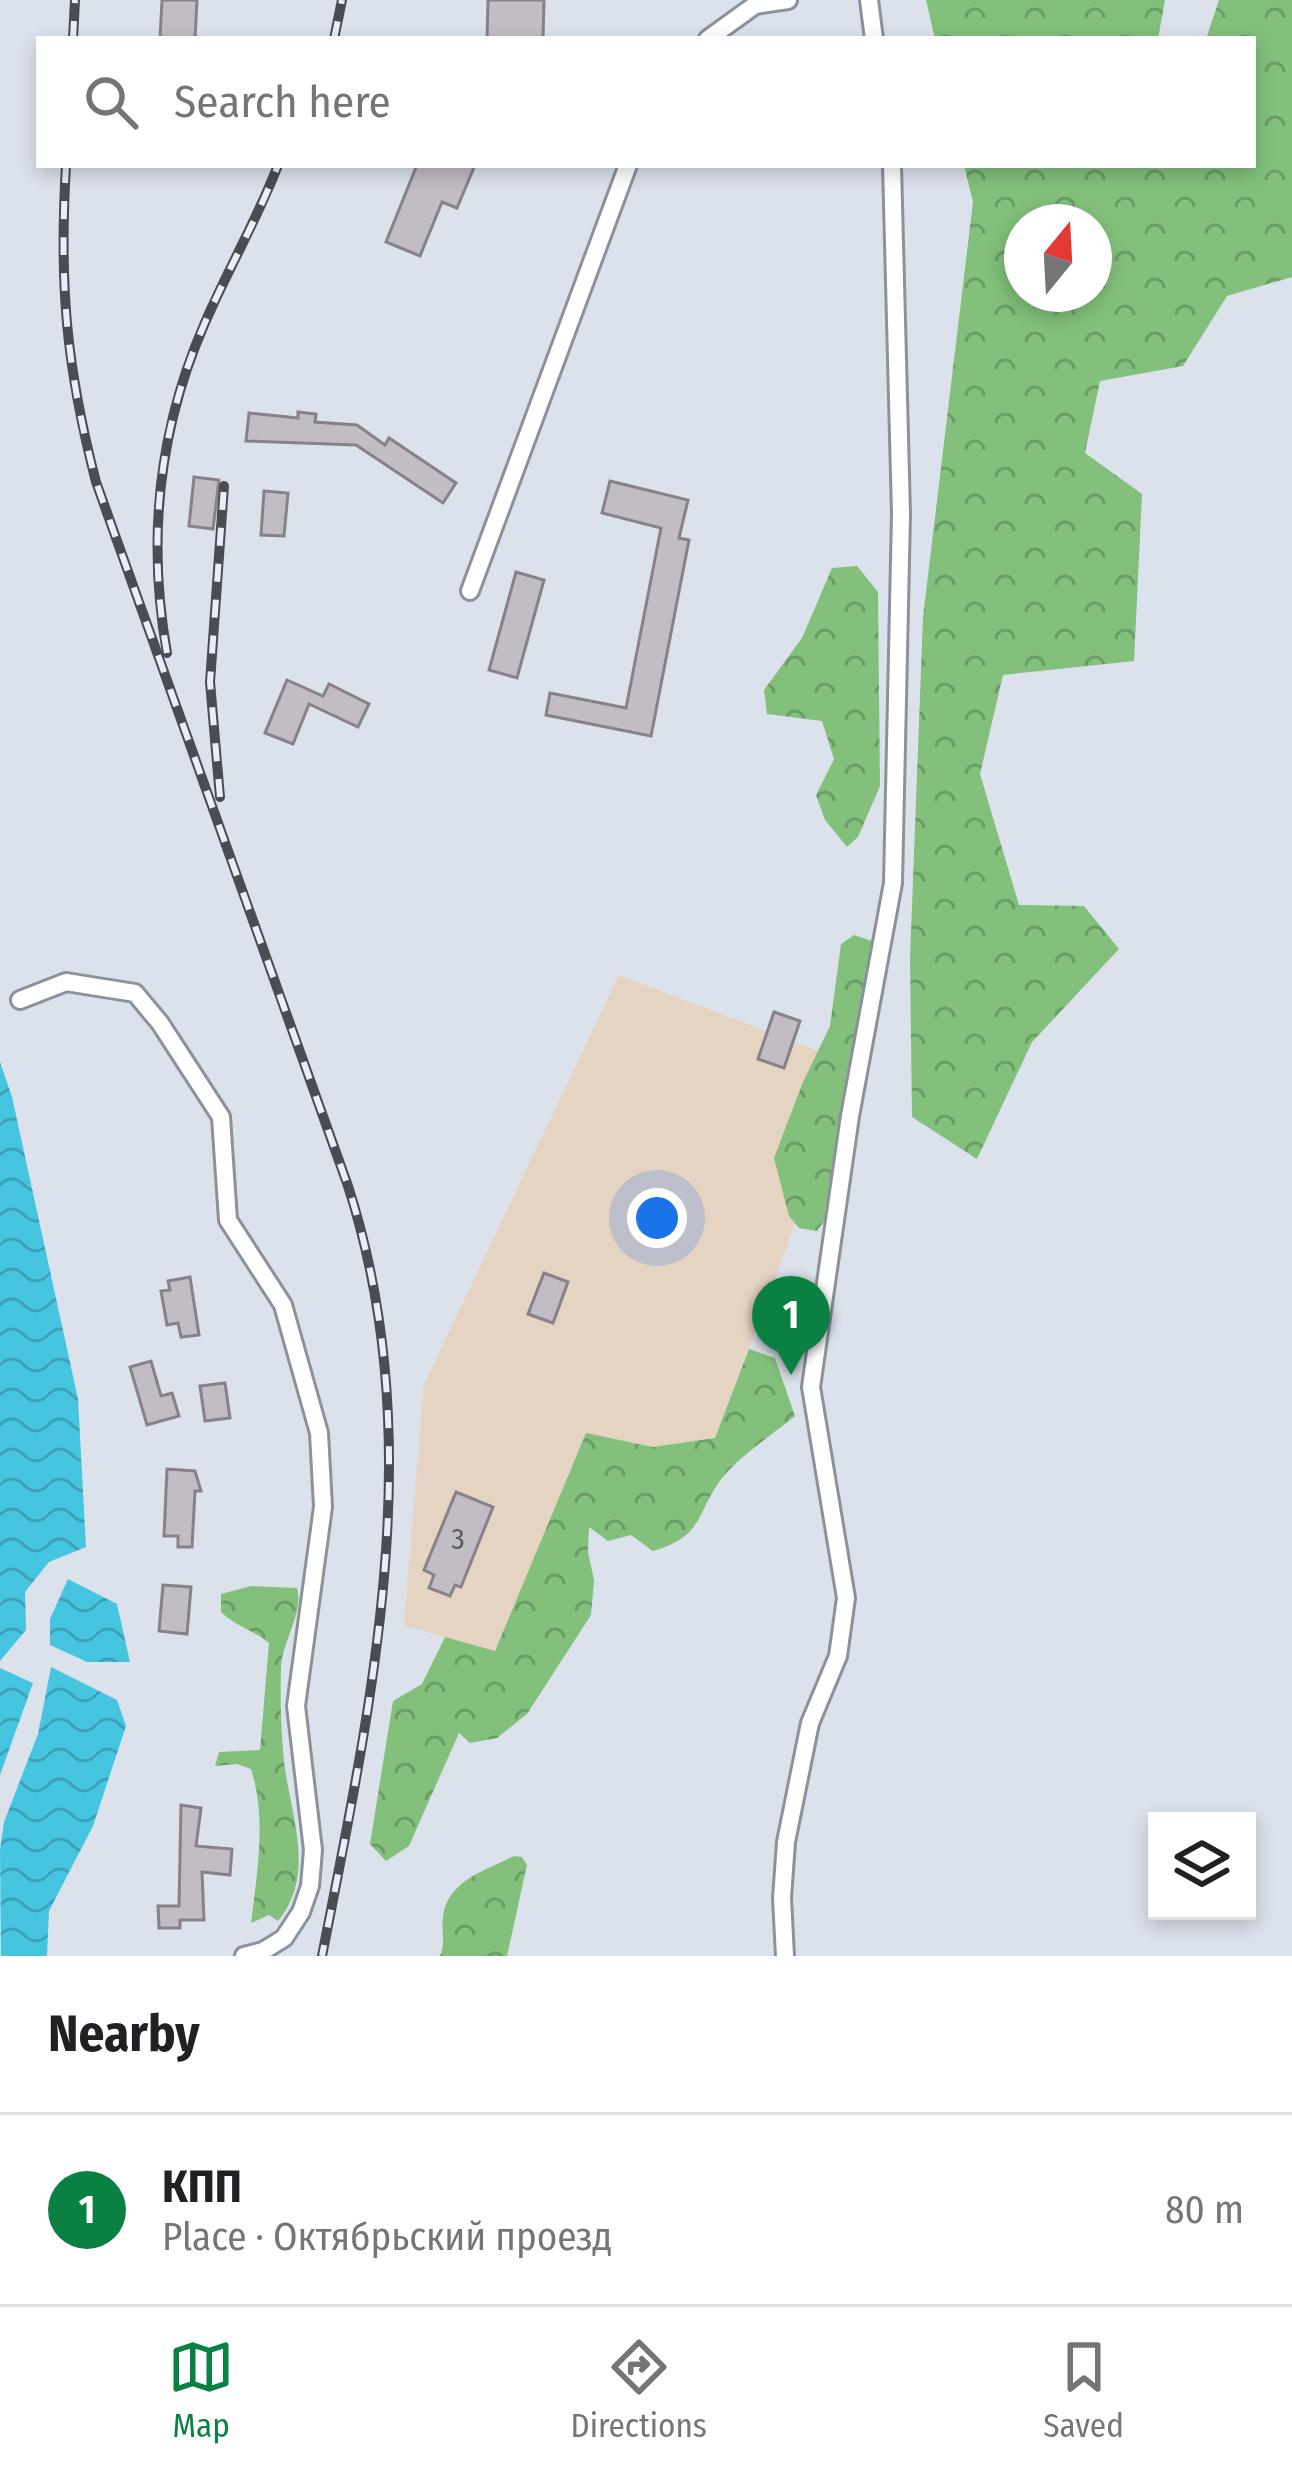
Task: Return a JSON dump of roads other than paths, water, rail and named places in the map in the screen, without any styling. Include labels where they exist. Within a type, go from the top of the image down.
[{"type":"street","points":[[712,36],[755,5],[788,0]]},
{"type":"street","points":[[869,0],[874,36]]},
{"type":"street","points":[[470,591],[627,168]]},
{"type":"street","points":[[784,1956],[786,1842],[810,1723],[838,1656],[846,1598],[811,1387],[850,1116],[893,883],[901,514],[892,168]]},
{"type":"street","points":[[20,1000],[66,982],[135,993],[160,1023],[221,1117],[228,1220],[283,1305],[319,1433],[322,1522],[296,1706],[313,1850],[310,1886],[301,1912],[284,1937],[263,1951],[240,1956],[227,1952],[226,1956]]},
{"type":"water","points":[[0,1062],[12,1097],[78,1399],[86,1547],[49,1562],[25,1592],[26,1630],[0,1661]]},
{"type":"water","points":[[68,1579],[117,1604],[130,1662],[87,1662],[50,1645],[50,1619]]},
{"type":"water","points":[[51,1667],[117,1700],[126,1726],[93,1826],[49,1911],[47,1956],[1,1956],[4,1822],[38,1734]]},
{"type":"water","points":[[0,1668],[33,1683],[0,1775]]},
{"type":"railway","points":[[73,36],[75,0]]},
{"type":"railway","points":[[335,36],[342,0]]},
{"type":"railway","points":[[66,168],[67,325],[96,482],[348,1186],[372,1282],[386,1378],[389,1474],[374,1667],[322,1956]]},
{"type":"railway","points":[[167,653],[158,528],[176,405],[204,325],[277,168]]},
{"type":"railway","points":[[220,797],[210,682],[224,486]]},
{"type":"place","name":"КПП","points":[[791,1375]]}]
